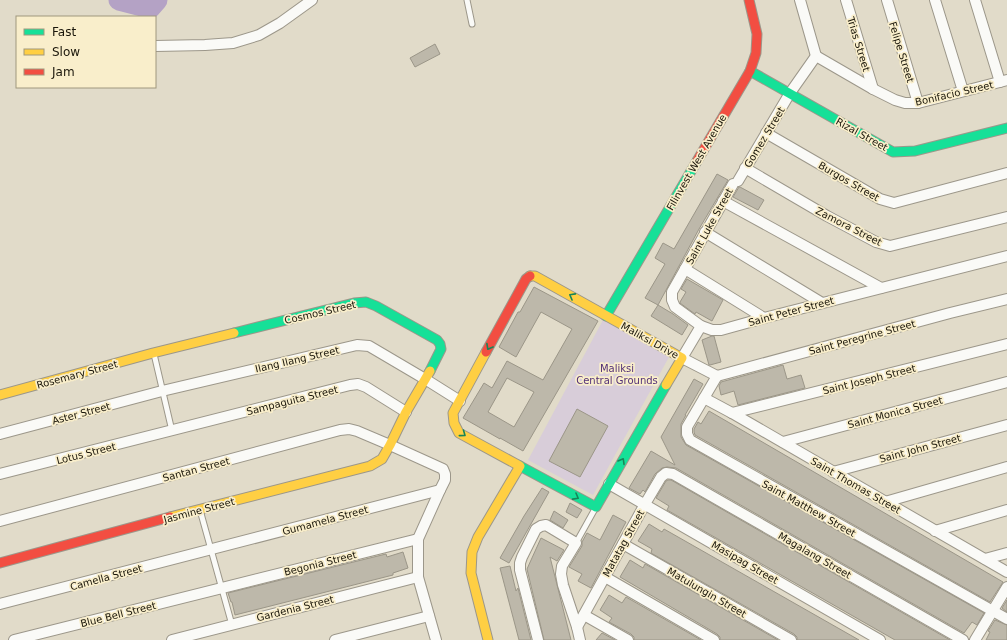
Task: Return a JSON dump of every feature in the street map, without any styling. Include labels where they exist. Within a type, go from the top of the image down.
[{"type":"street","points":[[156,46],[232,43],[259,35],[280,23],[312,0]]},
{"type":"street","name":"Filinvest West Avenue","points":[[606,316],[750,70],[756,53],[757,34],[749,0]]},
{"type":"street","points":[[800,0],[816,56]]},
{"type":"street","name":"Trias Street","points":[[846,0],[873,89]]},
{"type":"street","name":"Felipe Street","points":[[887,0],[918,103]]},
{"type":"street","points":[[935,0],[963,91]]},
{"type":"street","points":[[975,0],[1003,81]]},
{"type":"street","name":"Bonifacio Street","points":[[816,56],[873,89],[900,102],[906,103],[918,103],[1003,81]]},
{"type":"street","name":"Gomez Street","points":[[735,182],[790,93],[816,56]]},
{"type":"street","name":"Rizal Street","points":[[750,70],[893,152],[915,151],[1007,128]]},
{"type":"street","name":"Burgos Street","points":[[766,133],[880,199],[894,202],[1007,173]]},
{"type":"street","name":"Zamora Street","points":[[745,168],[827,216],[876,242],[890,246],[1007,217]]},
{"type":"street","name":"Saint Luke Street","points":[[700,326],[675,306],[672,300],[672,292],[735,182]]},
{"type":"street","points":[[723,201],[881,288]]},
{"type":"street","points":[[705,232],[822,303]]},
{"type":"street","name":"Saint Peter Street","points":[[700,326],[712,330],[721,330],[1007,256]]},
{"type":"street","points":[[685,268],[764,318]]},
{"type":"street","name":"Maliksi Drive","points":[[530,276],[536,276],[682,358],[596,507],[459,433],[454,423],[453,413],[526,279],[530,276]]},
{"type":"street","name":"Saint Peregrine Street","points":[[718,376],[1007,299]]},
{"type":"street","name":"Cosmos Street","points":[[153,353],[354,303],[366,302],[438,340],[440,344],[441,349],[406,412]]},
{"type":"street","points":[[700,326],[682,358],[718,376]]},
{"type":"street","name":"Saint Joseph Street","points":[[732,413],[1007,344]]},
{"type":"street","name":"Ilang Ilang Street","points":[[162,391],[358,345],[369,346],[460,400]]},
{"type":"street","name":"Rosemary Street","points":[[0,395],[153,353]]},
{"type":"street","name":"Saint Matthew Street","points":[[718,376],[687,427],[687,434],[690,440],[1007,619]]},
{"type":"street","name":"Saint Monica Street","points":[[783,442],[1007,382]]},
{"type":"street","name":"Sampaguita Street","points":[[172,431],[358,384],[366,387],[406,412]]},
{"type":"street","name":"Aster Street","points":[[0,434],[162,391]]},
{"type":"street","name":"Saint Thomas Street","points":[[704,398],[1007,572]]},
{"type":"street","name":"Jasmine Street","points":[[0,563],[200,509],[370,466],[382,459],[406,412]]},
{"type":"street","name":"Saint John Street","points":[[833,472],[1007,425]]},
{"type":"street","name":"Santan Street","points":[[0,521],[340,430],[356,431],[443,469],[445,480],[440,490]]},
{"type":"street","name":"Lotus Street","points":[[0,474],[172,431]]},
{"type":"street","points":[[488,640],[471,573],[472,552],[482,531],[520,466]]},
{"type":"street","points":[[885,502],[1007,467]]},
{"type":"street","name":"Matatag Street","points":[[577,627],[645,504],[661,477],[666,473]]},
{"type":"street","name":"Magalang Street","points":[[666,473],[673,474],[963,640]]},
{"type":"street","name":"Masipag Street","points":[[610,484],[880,640]]},
{"type":"street","points":[[436,640],[418,576],[418,538],[440,490]]},
{"type":"street","name":"Gumamela Street","points":[[211,549],[440,490]]},
{"type":"street","points":[[935,531],[1007,510]]},
{"type":"street","points":[[538,640],[520,570],[520,563],[536,529],[546,525],[576,543],[562,566],[561,574],[580,640]]},
{"type":"street","name":"Begonia Street","points":[[222,587],[418,538]]},
{"type":"street","name":"Matulungin Street","points":[[623,544],[791,640]]},
{"type":"street","name":"Camella Street","points":[[0,604],[211,549]]},
{"type":"street","points":[[984,559],[1007,553]]},
{"type":"street","name":"Gardenia Street","points":[[172,640],[418,576]]},
{"type":"street","points":[[605,577],[714,640]]},
{"type":"street","name":"Blue Bell Street","points":[[14,640],[222,587]]},
{"type":"street","points":[[975,640],[1007,587]]},
{"type":"street","points":[[584,615],[628,640]]},
{"type":"street","points":[[335,640],[429,616]]},
{"type":"lane","points":[[467,0],[472,24]]},
{"type":"lane","points":[[153,353],[172,431]]},
{"type":"lane","points":[[576,543],[596,507]]},
{"type":"lane","points":[[200,509],[232,625]]},
{"type":"green space","name":"Maliksi Central Grounds","points":[[603,320],[669,357],[593,495],[528,460]]},
{"type":"building","points":[[435,44],[440,54],[415,67],[410,58]]},
{"type":"building","points":[[717,174],[728,180],[699,229],[658,305],[645,298],[665,264],[655,258],[663,243],[674,249]]},
{"type":"building","points":[[739,187],[764,200],[758,210],[733,197]]},
{"type":"building","points":[[687,279],[723,300],[712,321],[696,312],[695,314],[680,303],[686,292],[681,289]]},
{"type":"building","points":[[534,287],[598,321],[523,451],[463,418],[484,383],[492,388],[507,361],[543,380],[572,329],[541,312],[516,357],[499,347],[518,312],[520,312]],"holes":[[[507,378],[534,392],[514,427],[488,412]]]},
{"type":"building","points":[[658,305],[688,325],[682,335],[651,316]]},
{"type":"building","points":[[714,336],[721,362],[709,365],[702,340]]},
{"type":"building","points":[[783,365],[787,379],[801,375],[805,388],[738,405],[734,391],[721,395],[719,386],[721,382]]},
{"type":"building","points":[[694,379],[703,384],[681,424],[681,437],[686,445],[984,613],[977,625],[972,622],[964,633],[676,468],[662,468],[655,474],[645,492],[643,490],[640,494],[629,488],[651,451],[675,465],[661,437]]},
{"type":"building","points":[[577,409],[608,426],[580,477],[549,461]]},
{"type":"building","points":[[709,411],[1003,582],[990,602],[695,435],[694,429],[698,422],[701,424]]},
{"type":"building","points":[[668,480],[671,480],[950,640],[895,640],[667,510],[669,506],[656,498]]},
{"type":"building","points":[[542,488],[549,492],[509,563],[500,558]]},
{"type":"building","points":[[570,503],[582,510],[577,518],[566,512]]},
{"type":"building","points":[[554,511],[568,520],[563,528],[550,520]]},
{"type":"building","points":[[613,515],[626,522],[591,588],[578,581],[582,574],[569,567],[582,546],[582,542],[587,533],[600,540]]},
{"type":"building","points":[[649,524],[662,532],[664,529],[859,640],[797,640],[797,637],[794,634],[651,553],[652,549],[638,541]]},
{"type":"building","points":[[541,538],[564,550],[557,561],[550,557],[571,640],[544,640],[527,569]]},
{"type":"building","points":[[403,552],[408,568],[393,573],[393,575],[235,615],[228,593],[386,554],[387,557]]},
{"type":"building","points":[[630,560],[643,568],[645,564],[778,640],[720,640],[720,637],[717,634],[620,577]]},
{"type":"building","points":[[510,566],[516,591],[518,588],[531,640],[519,640],[500,568]]},
{"type":"building","points":[[609,595],[622,603],[626,597],[701,640],[634,640],[634,637],[631,634],[609,622],[612,618],[600,610]]},
{"type":"building","points":[[1007,600],[1007,612],[1002,608]]},
{"type":"building","points":[[995,620],[1007,625],[1007,640],[986,640],[990,632],[988,631]]},
{"type":"building","points":[[602,633],[615,640],[596,640]]},
{"type":"waterway","points":[[119,0],[150,8],[157,0]]},
{"type":"traffic: fast","points":[[750,71],[893,152],[915,151],[1007,128]]},
{"type":"traffic: fast","points":[[606,316],[697,161]]},
{"type":"traffic: fast","points":[[234,333],[354,303],[366,302],[437,340],[441,349],[430,371]]},
{"type":"traffic: fast","points":[[518,465],[596,507],[666,385]]},
{"type":"traffic: slow","points":[[530,276],[535,276],[682,358],[666,385]]},
{"type":"traffic: slow","points":[[0,395],[153,353],[234,333]]},
{"type":"traffic: slow","points":[[486,352],[453,413],[454,423],[459,433],[518,465]]},
{"type":"traffic: slow","points":[[170,517],[370,466],[382,459],[406,412],[430,371]]},
{"type":"traffic: slow","points":[[488,640],[471,573],[472,552],[478,537],[520,466]]},
{"type":"traffic: jam","points":[[697,161],[750,71],[756,53],[757,34],[749,0]]},
{"type":"traffic: jam","points":[[486,352],[526,279],[530,276]]},
{"type":"traffic: jam","points":[[0,563],[170,517]]}]
